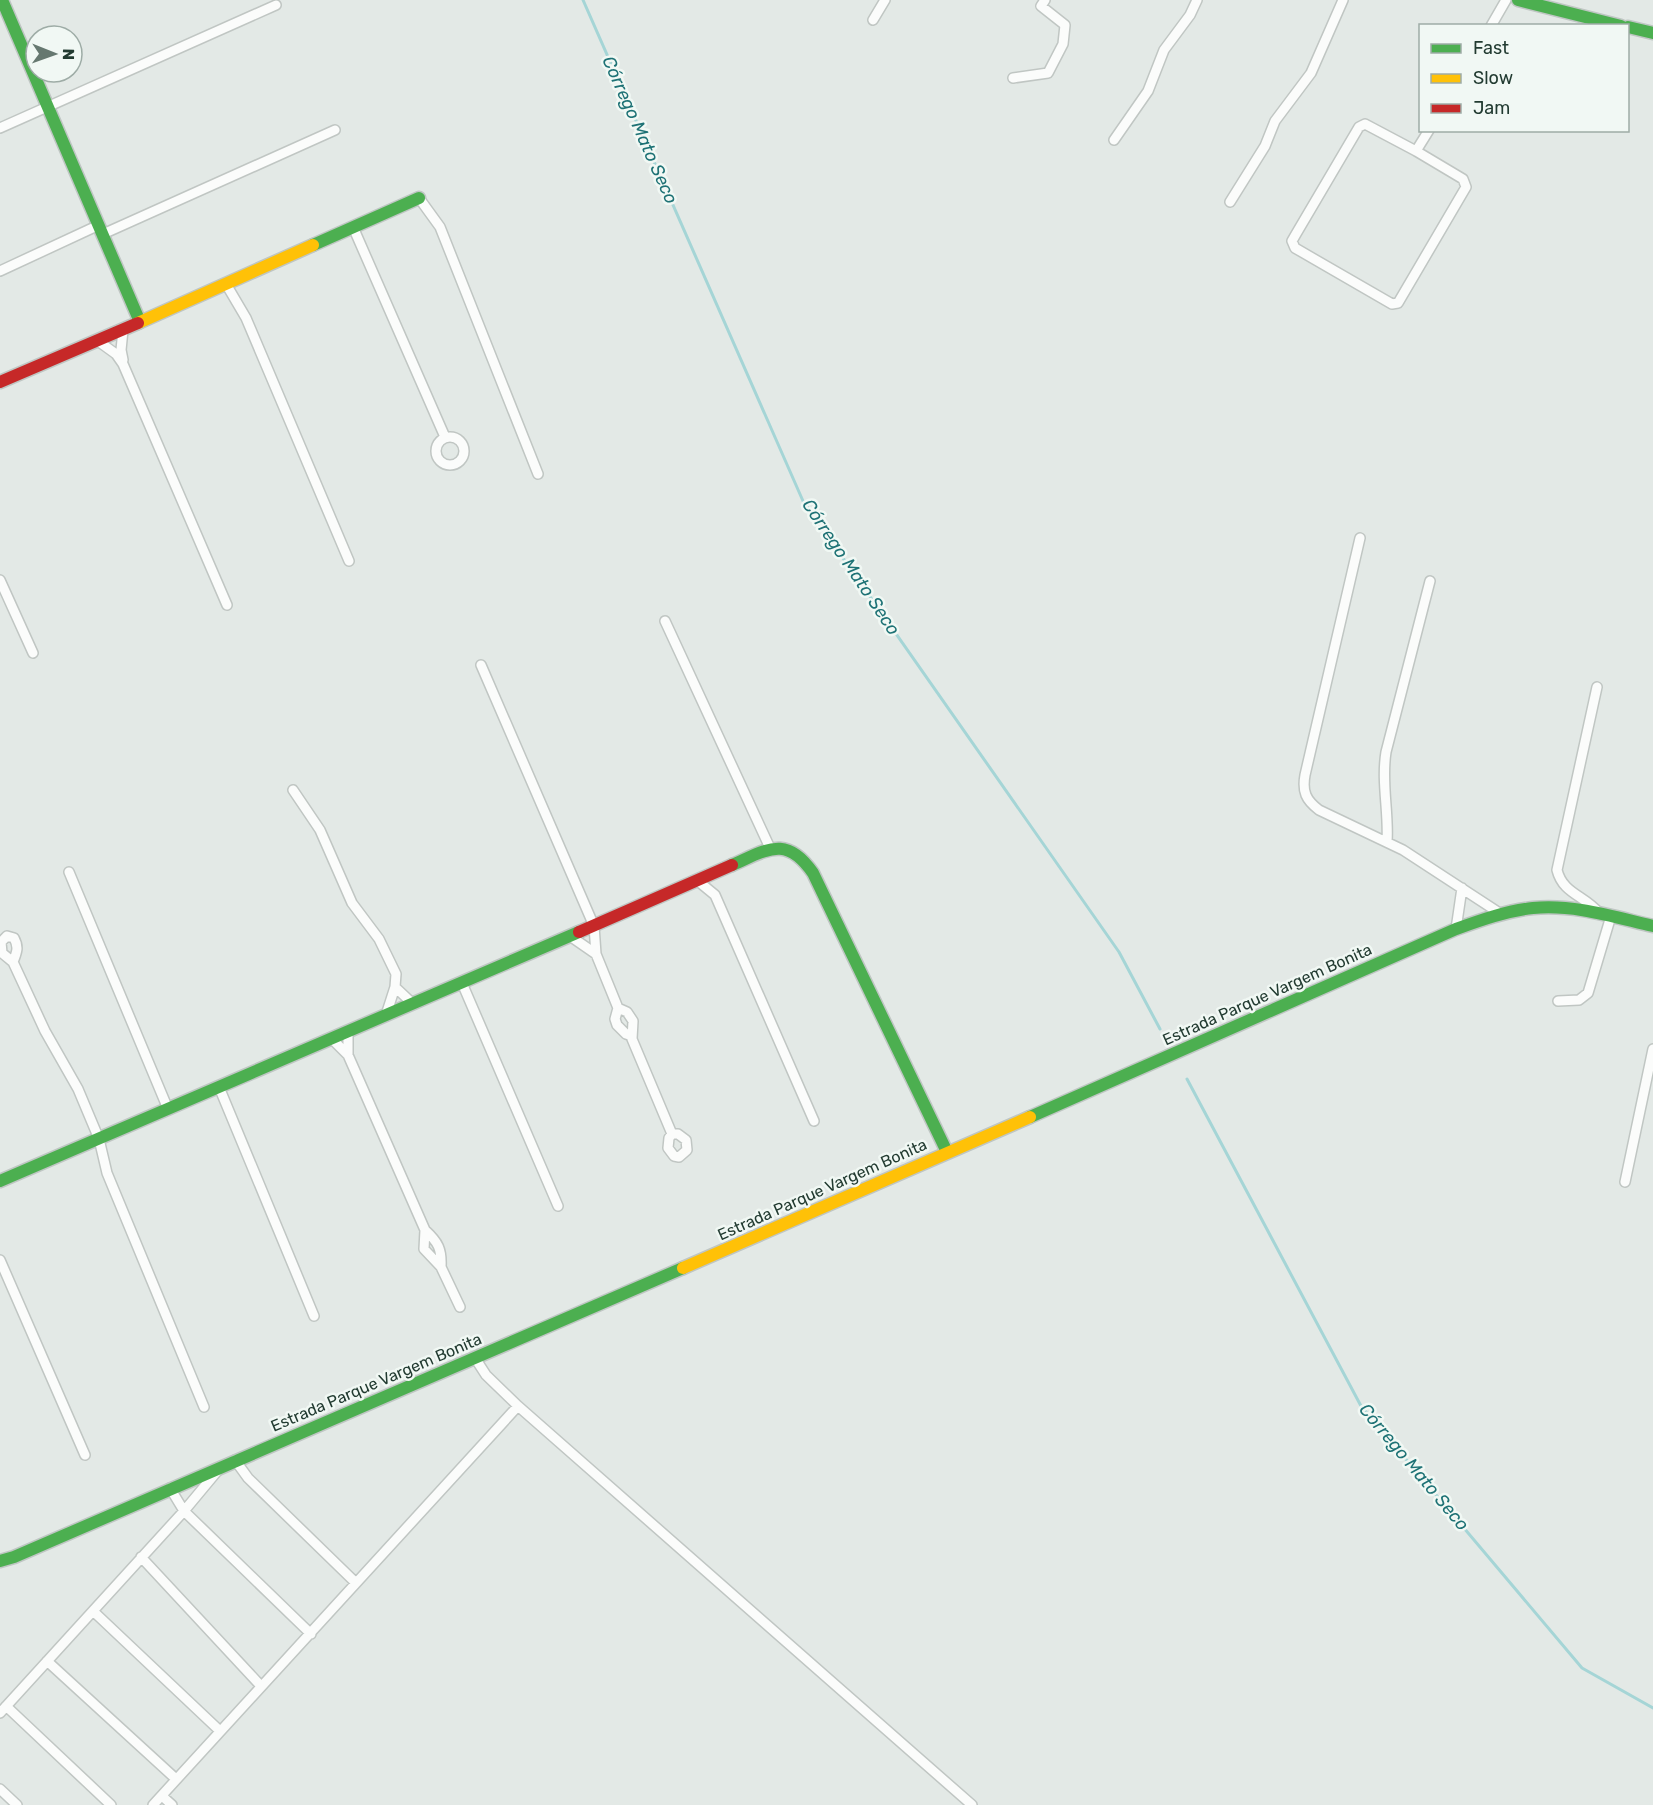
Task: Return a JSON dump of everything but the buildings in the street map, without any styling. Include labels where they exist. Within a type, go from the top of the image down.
[{"type":"street","points":[[873,20],[885,0]]},
{"type":"street","points":[[1013,78],[1048,73],[1064,44],[1065,25],[1041,6],[1045,0]]},
{"type":"street","points":[[1114,140],[1148,91],[1164,50],[1190,15],[1197,0]]},
{"type":"street","points":[[1230,202],[1265,146],[1275,121],[1311,72],[1343,0]]},
{"type":"street","points":[[1492,24],[1506,0]]},
{"type":"street","points":[[1518,0],[1544,4],[1614,24]]},
{"type":"street","points":[[3,1],[140,322]]},
{"type":"street","points":[[0,128],[276,5]]},
{"type":"street","points":[[1629,27],[1653,33]]},
{"type":"street","points":[[1365,124],[1416,151],[1463,179],[1466,187],[1398,303],[1392,304],[1295,248],[1292,241],[1360,125],[1365,124]]},
{"type":"street","points":[[0,271],[335,130]]},
{"type":"street","points":[[1416,151],[1428,132]]},
{"type":"street","points":[[0,382],[123,330],[419,198],[440,227],[538,474]]},
{"type":"street","points":[[353,227],[445,437]]},
{"type":"street","points":[[226,284],[246,318],[349,561]]},
{"type":"street","points":[[123,330],[121,350],[123,364]]},
{"type":"street","points":[[98,340],[116,354],[123,364],[227,606]]},
{"type":"street","points":[[1360,538],[1303,789],[1309,802],[1319,810],[1422,861],[1501,914]]},
{"type":"street","points":[[0,580],[33,653]]},
{"type":"street","points":[[1386,842],[1387,806],[1384,773],[1386,752],[1430,581]]},
{"type":"street","points":[[665,621],[770,848]]},
{"type":"street","points":[[481,665],[594,926],[596,954],[618,1008],[631,1016],[634,1026],[632,1036],[672,1134]]},
{"type":"street","points":[[1558,1001],[1579,999],[1588,993],[1605,915],[1562,885],[1557,870],[1597,687]]},
{"type":"street","points":[[293,790],[324,839],[352,903],[379,939],[396,974],[395,987],[386,1015]]},
{"type":"street","points":[[0,1181],[770,848],[798,855],[813,873],[947,1152]]},
{"type":"street","points":[[69,872],[168,1109]]},
{"type":"street","points":[[715,895],[717,872]]},
{"type":"street","points":[[698,881],[715,895],[814,1121]]},
{"type":"street","points":[[1456,928],[1462,888]]},
{"type":"street","name":"Estrada Parque Vargem Bonita","points":[[0,1561],[14,1557],[475,1358],[1456,928],[1501,914],[1546,908],[1571,908],[1653,927]]},
{"type":"street","points":[[570,936],[596,954]]},
{"type":"street","points":[[13,962],[45,1031],[78,1089],[99,1139],[107,1173],[204,1407]]},
{"type":"street","points":[[462,983],[558,1206]]},
{"type":"street","points":[[395,987],[412,1004]]},
{"type":"street","points":[[618,1008],[615,1019],[617,1025],[626,1035],[632,1036]]},
{"type":"street","points":[[348,1032],[348,1055]]},
{"type":"street","points":[[332,1039],[348,1055],[425,1230],[424,1250],[441,1267],[460,1307]]},
{"type":"street","points":[[1625,1182],[1653,1049]]},
{"type":"street","points":[[219,1087],[314,1316]]},
{"type":"street","points":[[425,1230],[436,1239],[441,1248],[441,1267]]},
{"type":"street","points":[[0,1260],[85,1455]]},
{"type":"street","points":[[475,1358],[486,1375],[518,1406],[972,1805]]},
{"type":"street","points":[[153,1805],[518,1406]]},
{"type":"street","points":[[235,1460],[248,1478],[356,1583]]},
{"type":"street","points":[[111,1805],[3,1710],[222,1466]]},
{"type":"street","points":[[170,1488],[184,1511],[311,1634]]},
{"type":"street","name":"Estrada Parque Vargem Bonita","points":[[0,1567],[14,1557]]},
{"type":"street","points":[[141,1557],[261,1686]]},
{"type":"street","points":[[93,1611],[220,1731]]},
{"type":"street","points":[[47,1661],[177,1779]]},
{"type":"street","points":[[0,1789],[17,1805]]},
{"type":"street","points":[[162,1796],[172,1805]]},
{"type":"waterway","name":"Córrego Mato Seco","points":[[583,0],[803,501],[1119,952],[1160,1029]]},
{"type":"waterway","name":"Córrego Mato Seco","points":[[1187,1079],[1361,1406],[1582,1668],[1653,1708]]},
{"type":"traffic: fast","points":[[2,0],[140,322]]},
{"type":"traffic: fast","points":[[1518,0],[1613,24]]},
{"type":"traffic: fast","points":[[1629,27],[1653,33]]},
{"type":"traffic: fast","points":[[313,245],[419,198]]},
{"type":"traffic: fast","points":[[732,865],[756,854],[785,849],[794,853],[813,873],[947,1152]]},
{"type":"traffic: fast","points":[[1030,1117],[1456,929],[1494,916],[1533,908],[1564,908],[1594,912],[1653,926]]},
{"type":"traffic: fast","points":[[0,1181],[579,932]]},
{"type":"traffic: fast","points":[[0,1561],[14,1557],[683,1268]]},
{"type":"traffic: slow","points":[[138,323],[313,245]]},
{"type":"traffic: slow","points":[[683,1268],[1030,1117]]},
{"type":"traffic: jam","points":[[0,382],[138,323]]},
{"type":"traffic: jam","points":[[579,932],[732,865]]}]
